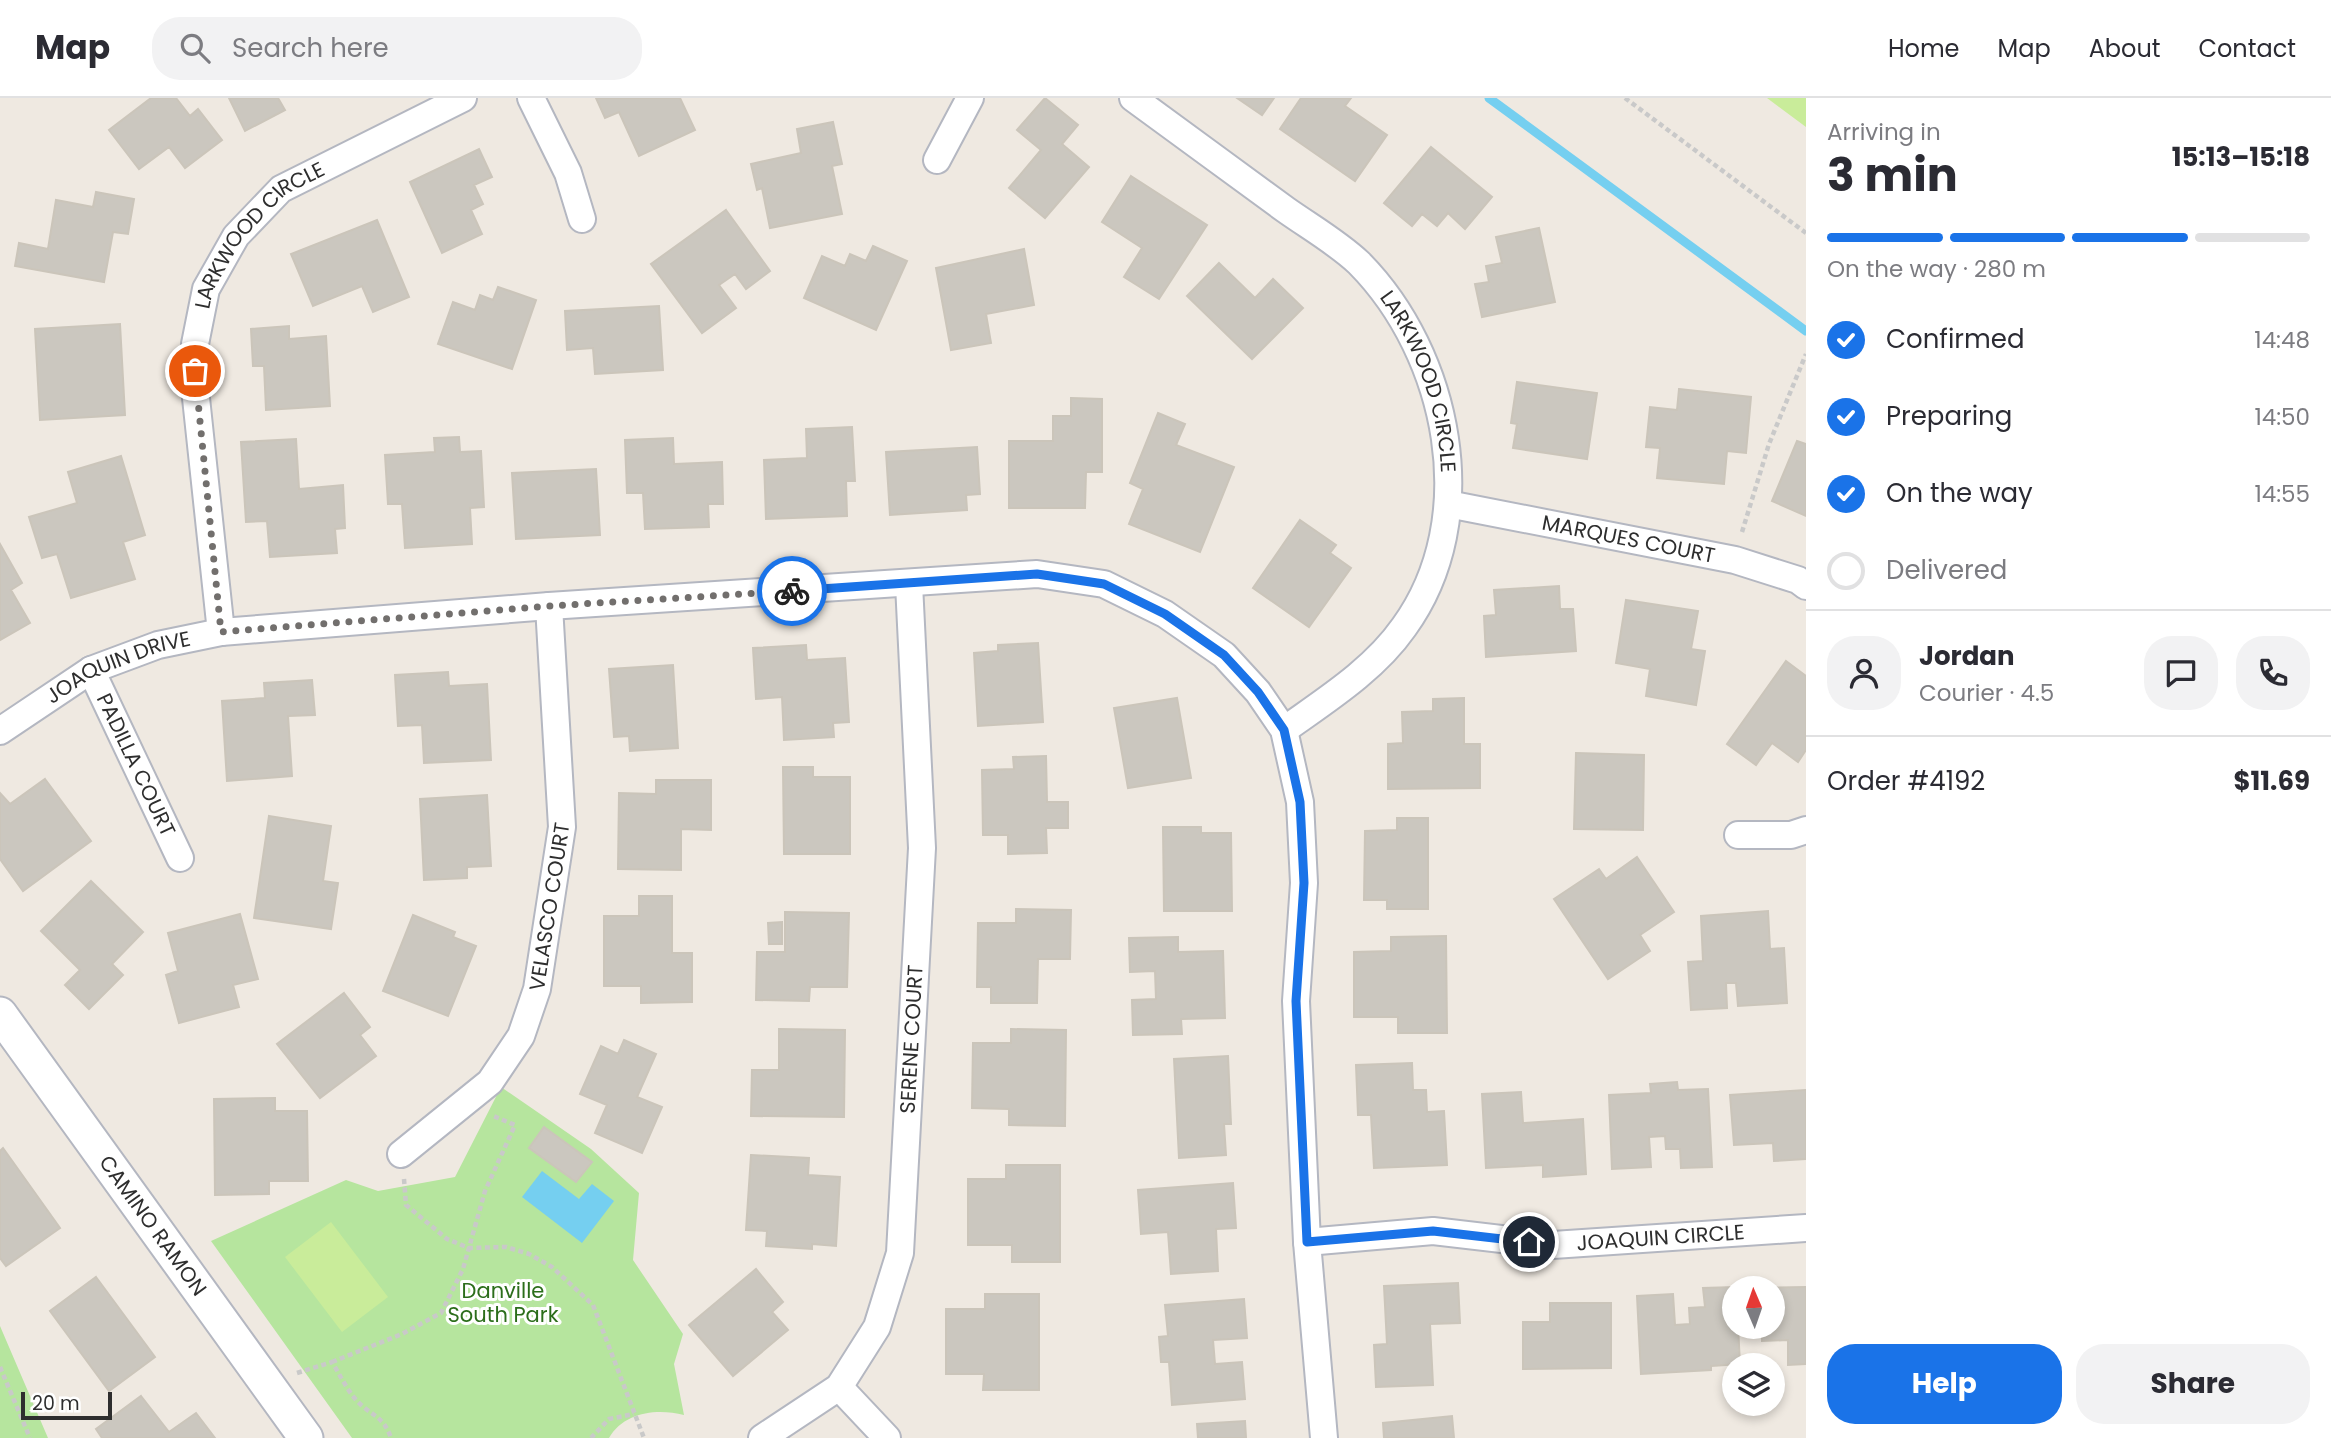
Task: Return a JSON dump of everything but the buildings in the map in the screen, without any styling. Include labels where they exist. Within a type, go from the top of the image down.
[{"type":"street","name":"LARKWOOD CIRCLE","points":[[221,632],[196,398],[195,344],[206,289],[236,236],[281,190],[463,98]]},
{"type":"street","points":[[531,98],[568,173],[582,219]]},
{"type":"street","points":[[937,160],[970,98]]},
{"type":"street","name":"LARKWOOD CIRCLE","points":[[1133,98],[1357,262],[1396,306],[1425,360],[1444,431],[1448,505],[1433,574],[1404,627],[1353,680],[1284,730]]},
{"type":"street","name":"MARQUES COURT","points":[[1448,505],[1735,560],[1798,580],[1806,586]]},
{"type":"street","name":"JOAQUIN DRIVE","points":[[0,731],[91,670],[158,645],[221,632],[549,606],[1037,574],[1104,584],[1165,614],[1224,655],[1258,692],[1284,730],[1300,802],[1304,883],[1296,1001],[1307,1242],[1324,1438]]},
{"type":"street","name":"SERENE COURT","points":[[762,1438],[839,1387],[877,1327],[900,1252],[922,848],[909,584]]},
{"type":"street","name":"VELASCO COURT","points":[[401,1154],[490,1082],[521,1036],[537,989],[562,827],[549,606]]},
{"type":"street","name":"PADILLA COURT","points":[[91,670],[180,858]]},
{"type":"street","points":[[1738,835],[1791,835],[1806,830]]},
{"type":"street","name":"CAMINO RAMON","points":[[0,1014],[306,1438]]},
{"type":"street","name":"JOAQUIN CIRCLE","points":[[1307,1242],[1433,1231],[1553,1245],[1806,1228]]},
{"type":"street","points":[[839,1387],[887,1438]]},
{"type":"path","points":[[1625,98],[1806,233]]},
{"type":"path","points":[[1735,560],[1769,444],[1804,356]]},
{"type":"path","points":[[293,1375],[402,1334],[442,1313],[463,1269],[485,1191],[515,1125]]},
{"type":"path","points":[[401,1154],[406,1205],[447,1239],[469,1248],[506,1247],[529,1254],[552,1267],[593,1305],[644,1438]]},
{"type":"path","points":[[332,1362],[358,1403],[377,1415],[386,1425],[391,1438]]},
{"type":"path","points":[[0,1367],[30,1438]]},
{"type":"path","points":[[591,1438],[609,1419],[634,1414]]},
{"type":"green space","points":[[1767,98],[1806,98],[1806,127]]},
{"type":"green space","name":"Danville South Park","points":[[501,1087],[591,1149],[639,1193],[633,1260],[683,1334],[674,1364],[684,1415],[652,1412],[632,1417],[615,1429],[609,1438],[352,1438],[211,1241],[346,1180],[378,1191],[455,1177]]},
{"type":"green space","points":[[331,1222],[388,1297],[342,1332],[285,1257]]},
{"type":"green space","points":[[0,1326],[48,1438],[0,1438]]},
{"type":"water","points":[[542,1171],[579,1199],[592,1184],[614,1201],[582,1243],[522,1197]]},
{"type":"waterway","points":[[1489,98],[1806,331]]},
{"type":"way so far","points":[[195,371],[221,632],[549,606],[792,591]]},
{"type":"route","points":[[792,591],[1037,574],[1104,584],[1165,614],[1224,655],[1258,692],[1284,730],[1300,802],[1304,883],[1296,1001],[1307,1242],[1433,1231],[1529,1242]]}]
